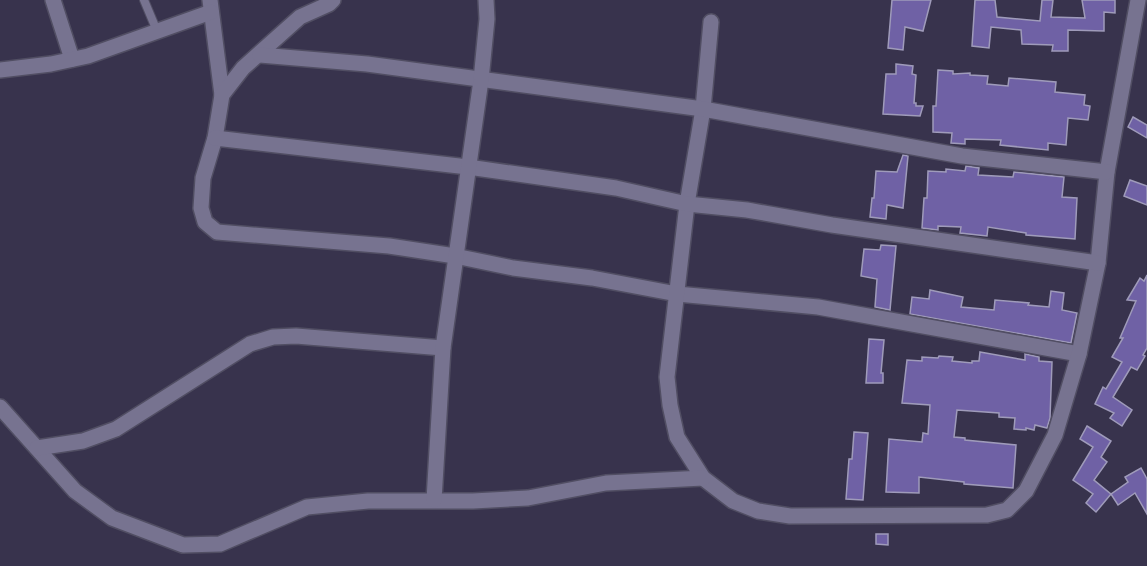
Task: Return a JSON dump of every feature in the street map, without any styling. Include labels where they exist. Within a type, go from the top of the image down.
[{"type":"street","points":[[53,0],[72,59]]},
{"type":"street","points":[[222,95],[243,68],[300,17],[333,0]]},
{"type":"street","points":[[434,500],[443,348],[481,80],[487,19],[486,0]]},
{"type":"street","points":[[711,22],[703,109],[687,204],[667,377],[677,437],[703,478],[733,501],[758,511],[790,516],[987,515],[1007,510],[1026,491],[1055,435],[1079,354],[1098,263],[1107,172],[1138,0]]},
{"type":"street","points":[[0,70],[72,59],[157,31],[210,6],[222,95],[215,138],[203,178],[201,208],[205,222],[217,232],[388,246],[513,268],[592,278],[677,294],[818,307],[1079,354]]},
{"type":"street","points":[[260,55],[367,64],[703,109],[962,156],[1107,172]]},
{"type":"street","points":[[215,138],[468,166],[616,188],[687,204],[747,210],[832,225],[1098,263]]},
{"type":"street","points":[[36,448],[83,441],[116,429],[250,344],[273,337],[296,336],[443,348]]},
{"type":"street","points":[[0,407],[75,491],[112,518],[183,545],[220,544],[307,507],[369,501],[528,498],[606,483],[703,478]]},
{"type":"lane","points":[[144,0],[157,31]]},
{"type":"building","points":[[892,0],[931,0],[923,31],[905,27],[903,50],[888,48]]},
{"type":"building","points":[[975,0],[995,0],[997,17],[1040,21],[1042,0],[1053,0],[1051,17],[1085,18],[1082,0],[1115,0],[1115,13],[1104,12],[1104,31],[1068,30],[1068,51],[1052,51],[1053,45],[1022,44],[1021,30],[991,27],[989,48],[972,46]]},
{"type":"building","points":[[896,64],[913,66],[912,74],[916,75],[914,103],[916,106],[923,106],[920,116],[883,114],[886,74],[896,74]]},
{"type":"building","points":[[938,70],[953,71],[953,74],[970,73],[970,75],[988,76],[987,84],[1008,86],[1009,78],[1056,82],[1055,92],[1085,95],[1084,105],[1090,106],[1088,120],[1068,118],[1066,145],[1048,143],[1048,150],[1000,145],[1001,140],[965,139],[965,144],[951,143],[952,133],[933,132],[933,106],[936,106]]},
{"type":"building","points":[[1133,117],[1147,125],[1147,138],[1128,127]]},
{"type":"building","points":[[903,155],[908,156],[903,208],[887,205],[886,219],[870,217],[876,171],[897,172]]},
{"type":"building","points":[[966,166],[979,168],[978,175],[1013,177],[1014,172],[1064,177],[1062,197],[1077,198],[1075,239],[1026,235],[1026,233],[988,227],[987,236],[960,233],[961,227],[938,226],[938,230],[922,228],[924,198],[927,198],[928,171],[946,172],[946,169],[965,171]]},
{"type":"building","points":[[1130,180],[1147,186],[1147,205],[1124,196]]},
{"type":"building","points":[[881,245],[896,246],[890,310],[875,307],[877,279],[861,276],[864,249],[880,250]]},
{"type":"building","points":[[1147,275],[1147,348],[1143,355],[1145,356],[1137,370],[1131,367],[1113,397],[1132,410],[1122,426],[1110,418],[1114,413],[1095,404],[1103,387],[1106,389],[1122,362],[1112,357],[1123,338],[1120,338],[1136,301],[1127,300],[1140,278],[1144,281]]},
{"type":"building","points":[[930,290],[963,297],[961,307],[994,310],[995,300],[1049,307],[1051,291],[1064,293],[1062,310],[1077,313],[1071,343],[910,314],[912,297],[929,299]]},
{"type":"building","points":[[869,339],[884,340],[881,373],[883,373],[883,383],[866,383]]},
{"type":"building","points":[[980,352],[1025,360],[1025,354],[1039,357],[1039,361],[1052,362],[1050,418],[1047,428],[1035,425],[1034,430],[1014,429],[1015,418],[999,417],[999,413],[957,410],[954,437],[1016,445],[1013,488],[919,477],[919,493],[886,492],[889,439],[922,442],[923,433],[928,434],[930,405],[902,403],[907,360],[922,361],[922,357],[938,358],[939,356],[953,357],[952,361],[972,363],[972,361],[979,361]]},
{"type":"building","points":[[1087,426],[1111,441],[1101,457],[1107,462],[1094,480],[1111,494],[1096,512],[1086,503],[1093,494],[1073,480],[1093,447],[1080,439]]},
{"type":"building","points":[[854,432],[868,433],[863,500],[846,499]]},
{"type":"building","points":[[1141,468],[1147,479],[1147,514],[1135,493],[1118,505],[1111,494],[1128,482],[1125,477]]},
{"type":"building","points":[[876,534],[888,534],[888,545],[876,544]]}]
